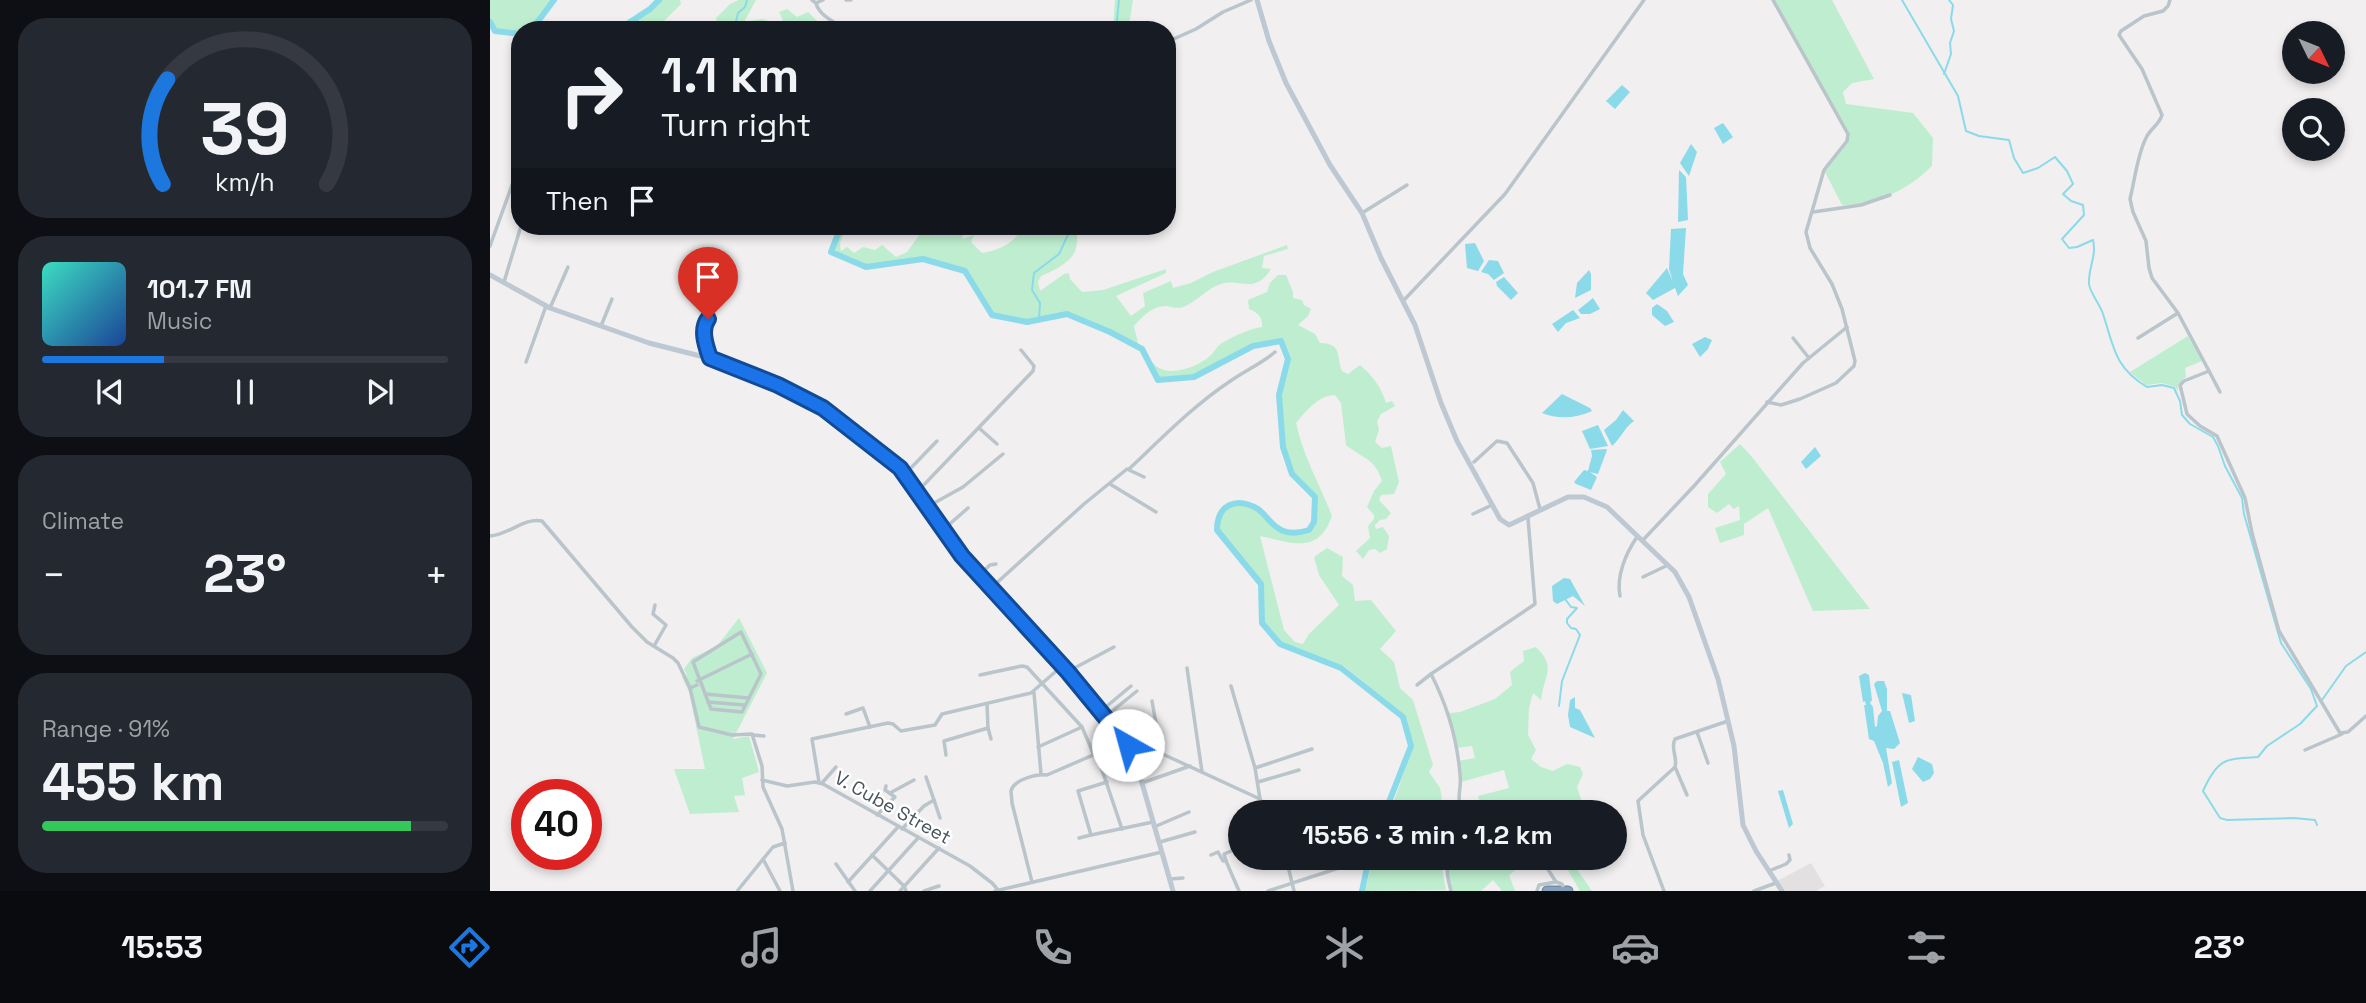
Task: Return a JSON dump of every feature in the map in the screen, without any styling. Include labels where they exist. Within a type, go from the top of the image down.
[{"type":"highway","points":[[1547,891],[1566,891]]},
{"type":"street","points":[[823,0],[814,2],[819,11],[832,21]]},
{"type":"street","points":[[846,0],[851,0]]},
{"type":"street","points":[[1176,38],[1251,0]]},
{"type":"street","points":[[1257,0],[1269,41],[1292,95],[1362,214],[1381,258],[1404,300],[1427,355],[1441,403],[1457,441],[1505,524],[1528,518],[1568,498],[1584,497],[1606,508],[1675,572],[1689,597],[1718,679],[1734,746],[1743,825],[1782,891]]},
{"type":"street","points":[[1404,300],[1505,194],[1644,0]]},
{"type":"street","points":[[1767,402],[1791,402],[1829,387],[1846,376],[1855,361],[1832,284],[1806,238],[1807,225],[1824,170],[1847,141],[1848,134],[1773,0]]},
{"type":"street","points":[[2169,0],[2168,6],[2162,12],[2144,16],[2119,35],[2142,69],[2162,115],[2147,134],[2130,203],[2144,234],[2152,278],[2178,313],[2220,392]]},
{"type":"street","points":[[1362,214],[1407,185]]},
{"type":"street","points":[[490,246],[511,188]]},
{"type":"street","points":[[1813,212],[1861,205],[1890,195]]},
{"type":"street","points":[[504,282],[518,235]]},
{"type":"street","points":[[526,362],[548,307],[568,267]]},
{"type":"street","points":[[490,275],[548,307],[649,343],[710,358],[778,385],[823,408],[905,474],[942,531],[1126,741],[1142,783],[1173,891]]},
{"type":"street","points":[[601,326],[612,299]]},
{"type":"street","points":[[708,299],[709,318],[704,326],[710,358]]},
{"type":"street","points":[[2138,338],[2178,313]]},
{"type":"street","points":[[1620,596],[1619,581],[1624,564],[1639,539],[1694,486],[1809,358],[1847,327]]},
{"type":"street","points":[[1793,338],[1809,358]]},
{"type":"street","points":[[917,492],[1032,371],[1032,364],[1021,350]]},
{"type":"street","points":[[991,588],[1200,404],[1230,380],[1260,364],[1275,352]]},
{"type":"street","points":[[2209,371],[2180,385],[2184,405],[2193,421],[2217,436],[2245,498],[2279,631],[2342,734]]},
{"type":"street","points":[[979,428],[997,443]]},
{"type":"street","points":[[905,474],[937,441]]},
{"type":"street","points":[[1474,461],[1497,441],[1510,445],[1533,483],[1540,510]]},
{"type":"street","points":[[927,507],[963,488],[1003,454]]},
{"type":"street","points":[[1129,469],[1144,477]]},
{"type":"street","points":[[1109,484],[1156,512]]},
{"type":"street","points":[[1473,514],[1492,505]]},
{"type":"street","points":[[942,531],[968,508]]},
{"type":"street","points":[[1417,684],[1535,604],[1528,518]]},
{"type":"street","points":[[490,536],[505,534],[536,520],[542,521],[632,627],[678,663],[689,687],[699,727],[732,735],[749,733],[753,736],[764,736]]},
{"type":"street","points":[[979,575],[990,565],[996,564]]},
{"type":"street","points":[[1643,577],[1668,565]]},
{"type":"street","points":[[654,605],[653,614],[666,625],[654,646]]},
{"type":"street","points":[[740,632],[752,654],[761,673],[741,712],[711,709],[692,664],[694,661],[740,632]]},
{"type":"street","points":[[1068,672],[1114,647]]},
{"type":"street","points":[[689,687],[752,654]]},
{"type":"street","points":[[980,675],[1024,666],[1082,727],[1107,782],[1122,829]]},
{"type":"street","points":[[820,783],[811,740],[888,723],[901,731],[935,726],[942,714],[1034,692],[1062,666]]},
{"type":"street","points":[[1187,668],[1202,772]]},
{"type":"street","points":[[1431,674],[1450,716],[1460,775],[1458,800]]},
{"type":"street","points":[[1103,714],[1131,686]]},
{"type":"street","points":[[1231,686],[1255,768],[1260,799]]},
{"type":"street","points":[[1103,714],[1137,691]]},
{"type":"street","points":[[1034,692],[1041,774]]},
{"type":"street","points":[[705,694],[749,698]]},
{"type":"street","points":[[1152,701],[1161,752]]},
{"type":"street","points":[[987,704],[991,739]]},
{"type":"street","points":[[846,714],[863,708],[870,727]]},
{"type":"street","points":[[2305,750],[2353,729],[2366,716]]},
{"type":"street","points":[[1687,795],[1675,767],[1673,741],[1728,722]]},
{"type":"street","points":[[1038,747],[1082,727]]},
{"type":"street","points":[[946,755],[944,741],[988,728]]},
{"type":"street","points":[[1697,732],[1707,763]]},
{"type":"street","points":[[753,736],[762,766],[762,780],[785,843],[793,891]]},
{"type":"street","points":[[1032,882],[1019,838],[1011,790],[1019,781],[1041,774],[1047,775],[1126,741],[1132,739],[1260,799]]},
{"type":"street","points":[[1255,768],[1312,750]]},
{"type":"street","points":[[1142,783],[1190,766]]},
{"type":"street","points":[[820,783],[836,767]]},
{"type":"street","points":[[1664,891],[1643,835],[1638,806],[1640,798],[1675,767]]},
{"type":"street","points":[[1258,782],[1299,770]]},
{"type":"street","points":[[926,777],[940,818]]},
{"type":"street","name":"V. Cube Street","points":[[762,780],[788,786],[820,783],[984,875],[998,891]]},
{"type":"street","points":[[890,793],[914,780]]},
{"type":"street","points":[[1091,835],[1078,791],[1107,782]]},
{"type":"street","points":[[877,815],[895,797],[885,790],[886,786]]},
{"type":"street","points":[[848,882],[900,828],[934,800]]},
{"type":"street","points":[[1079,838],[1153,825],[1189,812]]},
{"type":"street","points":[[1158,842],[1195,832]]},
{"type":"street","points":[[870,891],[918,838]]},
{"type":"street","points":[[738,890],[773,847],[785,843]]},
{"type":"street","points":[[900,891],[939,848]]},
{"type":"street","points":[[998,891],[1162,852]]},
{"type":"street","points":[[1211,855],[1218,852],[1222,860],[1226,861]]},
{"type":"street","points":[[1228,852],[1224,854],[1239,891]]},
{"type":"street","points":[[872,855],[905,888]]},
{"type":"street","points":[[1769,871],[1787,863],[1789,855]]},
{"type":"street","points":[[763,859],[780,891]]},
{"type":"street","points":[[836,864],[855,891]]},
{"type":"street","points":[[1288,870],[1294,891]]},
{"type":"street","points":[[1268,891],[1333,870]]},
{"type":"street","points":[[1447,870],[1451,891]]},
{"type":"street","points":[[1548,870],[1556,882]]},
{"type":"street","points":[[1170,879],[1183,878]]},
{"type":"street","points":[[1537,891],[1539,885],[1556,882],[1562,884],[1566,891]]},
{"type":"street","points":[[1754,891],[1776,883]]},
{"type":"street","points":[[924,891],[939,886]]},
{"type":"shaded area","points":[[1811,863],[1825,886],[1816,891],[1783,891],[1777,881]]},
{"type":"green space","points":[[490,0],[554,0],[538,21],[511,21],[511,34],[498,31],[490,19]]},
{"type":"green space","points":[[659,0],[680,0],[681,4],[664,21],[632,21]]},
{"type":"green space","points":[[739,0],[756,0],[745,21],[717,21],[716,18],[730,4]]},
{"type":"green space","points":[[1115,0],[1133,0],[1129,21],[1114,21]]},
{"type":"green space","points":[[1773,0],[1832,0],[1874,79],[1852,83],[1843,92],[1846,104],[1913,113],[1933,138],[1932,166],[1913,182],[1891,194],[1867,203],[1842,205],[1824,170],[1847,141],[1846,130]]},
{"type":"green space","points":[[787,9],[797,17],[808,12],[817,21],[782,21],[779,12]]},
{"type":"green space","points":[[838,235],[844,235],[841,251],[847,247],[854,253],[863,247],[875,250],[882,245],[896,257],[907,252],[919,235],[963,235],[962,239],[974,235],[971,242],[982,253],[1000,248],[1017,235],[1078,235],[1077,245],[1071,258],[1041,276],[1038,282],[1040,291],[1069,273],[1070,279],[1082,292],[1103,290],[1166,269],[1166,273],[1116,296],[1131,316],[1145,306],[1143,293],[1171,281],[1173,288],[1287,245],[1288,249],[1264,256],[1262,268],[1271,269],[1265,277],[1253,284],[1221,284],[1183,307],[1161,306],[1148,312],[1134,326],[1139,348],[1067,314],[1027,322],[992,315],[965,271],[923,259],[866,267],[831,252]]},
{"type":"green space","points":[[1278,275],[1286,275],[1293,298],[1302,300],[1304,305],[1311,309],[1298,325],[1315,334],[1320,343],[1335,348],[1342,371],[1348,374],[1360,365],[1376,382],[1386,403],[1392,401],[1395,406],[1381,414],[1377,421],[1379,430],[1375,442],[1382,448],[1391,446],[1399,482],[1394,494],[1381,495],[1379,500],[1391,513],[1375,525],[1376,529],[1383,527],[1389,536],[1387,549],[1380,553],[1375,549],[1369,550],[1363,559],[1356,551],[1370,538],[1368,526],[1374,515],[1367,507],[1382,481],[1379,473],[1372,463],[1346,445],[1341,403],[1335,395],[1318,401],[1296,423],[1307,459],[1332,516],[1326,529],[1311,541],[1293,543],[1260,536],[1284,630],[1295,642],[1303,644],[1309,634],[1339,605],[1319,575],[1314,557],[1327,548],[1343,557],[1342,576],[1353,585],[1355,601],[1371,600],[1396,631],[1380,649],[1394,662],[1400,688],[1413,700],[1433,765],[1429,772],[1440,788],[1440,800],[1394,800],[1413,747],[1406,717],[1344,666],[1280,644],[1262,623],[1261,584],[1217,530],[1220,514],[1235,503],[1258,509],[1275,526],[1289,533],[1309,530],[1314,522],[1315,497],[1292,474],[1283,447],[1279,395],[1288,359],[1281,341],[1253,346],[1194,377],[1158,380],[1142,349],[1156,366],[1169,371],[1200,363],[1222,343],[1262,327],[1259,315],[1249,309],[1248,300],[1267,292],[1270,283]]},
{"type":"green space","points":[[2188,336],[2202,361],[2185,368],[2186,377],[2178,384],[2178,391],[2175,387],[2162,383],[2146,385],[2130,372]]},
{"type":"green space","points":[[1740,444],[1870,609],[1813,611],[1768,508],[1744,524],[1744,535],[1720,543],[1715,528],[1740,520],[1739,506],[1734,509],[1729,504],[1717,513],[1708,507],[1708,494],[1726,474],[1720,462]]},
{"type":"green space","points":[[739,618],[767,673],[733,739],[749,736],[759,772],[742,778],[745,795],[734,796],[739,812],[690,814],[674,769],[705,769],[689,692],[682,677],[687,675],[684,669],[692,658],[717,646]]},
{"type":"green space","points":[[1536,647],[1548,666],[1541,700],[1533,693],[1529,708],[1528,735],[1536,750],[1531,759],[1541,767],[1553,771],[1567,764],[1580,767],[1583,774],[1577,787],[1581,800],[1479,800],[1478,796],[1509,788],[1504,770],[1461,782],[1458,761],[1475,758],[1472,746],[1456,748],[1448,711],[1460,712],[1495,699],[1512,685],[1510,672],[1524,661],[1523,651]]},
{"type":"green space","points":[[1370,870],[1442,870],[1446,890],[1365,891]]},
{"type":"green space","points":[[1449,870],[1515,870],[1509,875],[1515,891],[1502,891],[1493,880],[1481,891],[1451,891]]},
{"type":"green space","points":[[1568,870],[1577,870],[1592,891],[1580,891]]},
{"type":"water","points":[[1622,85],[1630,92],[1615,109],[1606,101]]},
{"type":"water","points":[[1723,123],[1733,137],[1723,144],[1714,128]]},
{"type":"water","points":[[1691,144],[1697,152],[1689,176],[1680,163]]},
{"type":"water","points":[[1679,170],[1686,177],[1688,220],[1678,222]]},
{"type":"water","points":[[1686,228],[1683,274],[1688,285],[1678,296],[1675,288],[1653,300],[1646,293],[1667,268],[1673,282],[1669,269],[1671,229]]},
{"type":"water","points":[[1475,243],[1484,261],[1478,271],[1467,268],[1465,244]]},
{"type":"water","points":[[1489,260],[1498,261],[1504,273],[1494,280],[1481,272]]},
{"type":"water","points":[[1589,270],[1591,290],[1575,298],[1577,283]]},
{"type":"water","points":[[1504,277],[1518,293],[1511,300],[1497,286],[1496,282]]},
{"type":"water","points":[[1593,298],[1600,309],[1590,314],[1581,314],[1578,310]]},
{"type":"water","points":[[1657,304],[1667,311],[1674,322],[1665,326],[1652,315],[1652,308]]},
{"type":"water","points":[[1573,310],[1580,318],[1566,323],[1558,332],[1552,324]]},
{"type":"water","points":[[1705,337],[1712,340],[1700,357],[1692,344]]},
{"type":"water","points":[[1562,394],[1592,411],[1567,417],[1542,413]]},
{"type":"water","points":[[1623,410],[1634,421],[1612,446],[1604,430]]},
{"type":"water","points":[[1598,425],[1608,446],[1590,449],[1582,431]]},
{"type":"water","points":[[1815,447],[1821,456],[1806,469],[1801,462]]},
{"type":"water","points":[[1606,449],[1598,474],[1590,472],[1597,477],[1591,490],[1576,484],[1574,482],[1584,470],[1588,471],[1591,450]]},
{"type":"water","points":[[1564,578],[1570,579],[1585,606],[1573,596],[1557,604],[1553,601],[1552,586]]},
{"type":"water","points":[[1865,673],[1869,675],[1872,700],[1870,703],[1873,707],[1875,727],[1882,711],[1874,684],[1884,681],[1887,689],[1887,711],[1890,711],[1900,743],[1894,749],[1886,748],[1892,783],[1888,787],[1883,763],[1874,741],[1869,739],[1866,705],[1865,701],[1863,702],[1859,676]]},
{"type":"water","points":[[1902,693],[1911,695],[1915,721],[1909,723]]},
{"type":"water","points":[[1575,697],[1575,708],[1580,710],[1595,738],[1570,727],[1570,700]]},
{"type":"water","points":[[1918,757],[1932,764],[1934,773],[1930,779],[1923,782],[1912,769]]},
{"type":"water","points":[[1899,760],[1908,803],[1901,807],[1892,762]]},
{"type":"water","points":[[1783,790],[1793,824],[1789,828],[1778,791]]},
{"type":"waterway","points":[[538,21],[554,0]]},
{"type":"waterway","points":[[632,21],[659,0]]},
{"type":"waterway","points":[[736,21],[747,0]]},
{"type":"waterway","points":[[1117,21],[1119,0]]},
{"type":"waterway","points":[[1902,0],[1958,96],[1966,131],[1979,136],[2009,140],[2014,158],[2023,173],[2038,168],[2055,157],[2067,171],[2073,184],[2063,194],[2071,201],[2083,205],[2084,215],[2062,239],[2069,248],[2093,240],[2090,287],[2102,310],[2121,364],[2147,387],[2162,385],[2174,388],[2182,415],[2190,424],[2213,437],[2218,446],[2242,498],[2244,514],[2281,643],[2311,689],[2317,706]]},
{"type":"waterway","points":[[1944,74],[1951,54],[1950,43],[1954,31],[1951,19],[1953,5],[1949,0]]},
{"type":"waterway","points":[[490,22],[495,31],[511,33]]},
{"type":"waterway","points":[[838,235],[831,252],[866,267],[923,259],[965,271],[992,315],[1027,322],[1067,314],[1110,332],[1142,349],[1158,380],[1194,377],[1253,346],[1281,341],[1288,359],[1279,395],[1283,447],[1292,474],[1315,497],[1314,522],[1309,530],[1285,532],[1258,509],[1235,503],[1220,514],[1217,530],[1261,584],[1262,623],[1280,644],[1341,668],[1403,717],[1411,746],[1390,800]]},
{"type":"waterway","points":[[1039,319],[1040,303],[1032,290],[1034,273],[1059,254],[1068,235]]},
{"type":"waterway","points":[[1559,706],[1562,681],[1580,635],[1567,623],[1567,619],[1577,608],[1571,607],[1565,599]]},
{"type":"waterway","points":[[2322,700],[2346,666],[2366,652]]},
{"type":"waterway","points":[[2317,706],[2300,724],[2267,746],[2258,757],[2230,760],[2218,766],[2203,791],[2220,818],[2294,818],[2315,820],[2317,825]]},
{"type":"waterway","points":[[1362,891],[1366,870]]},
{"type":"route","points":[[708,319],[704,324],[704,331],[710,358],[778,385],[823,408],[905,474],[946,537],[1068,672],[1128,745]]}]
